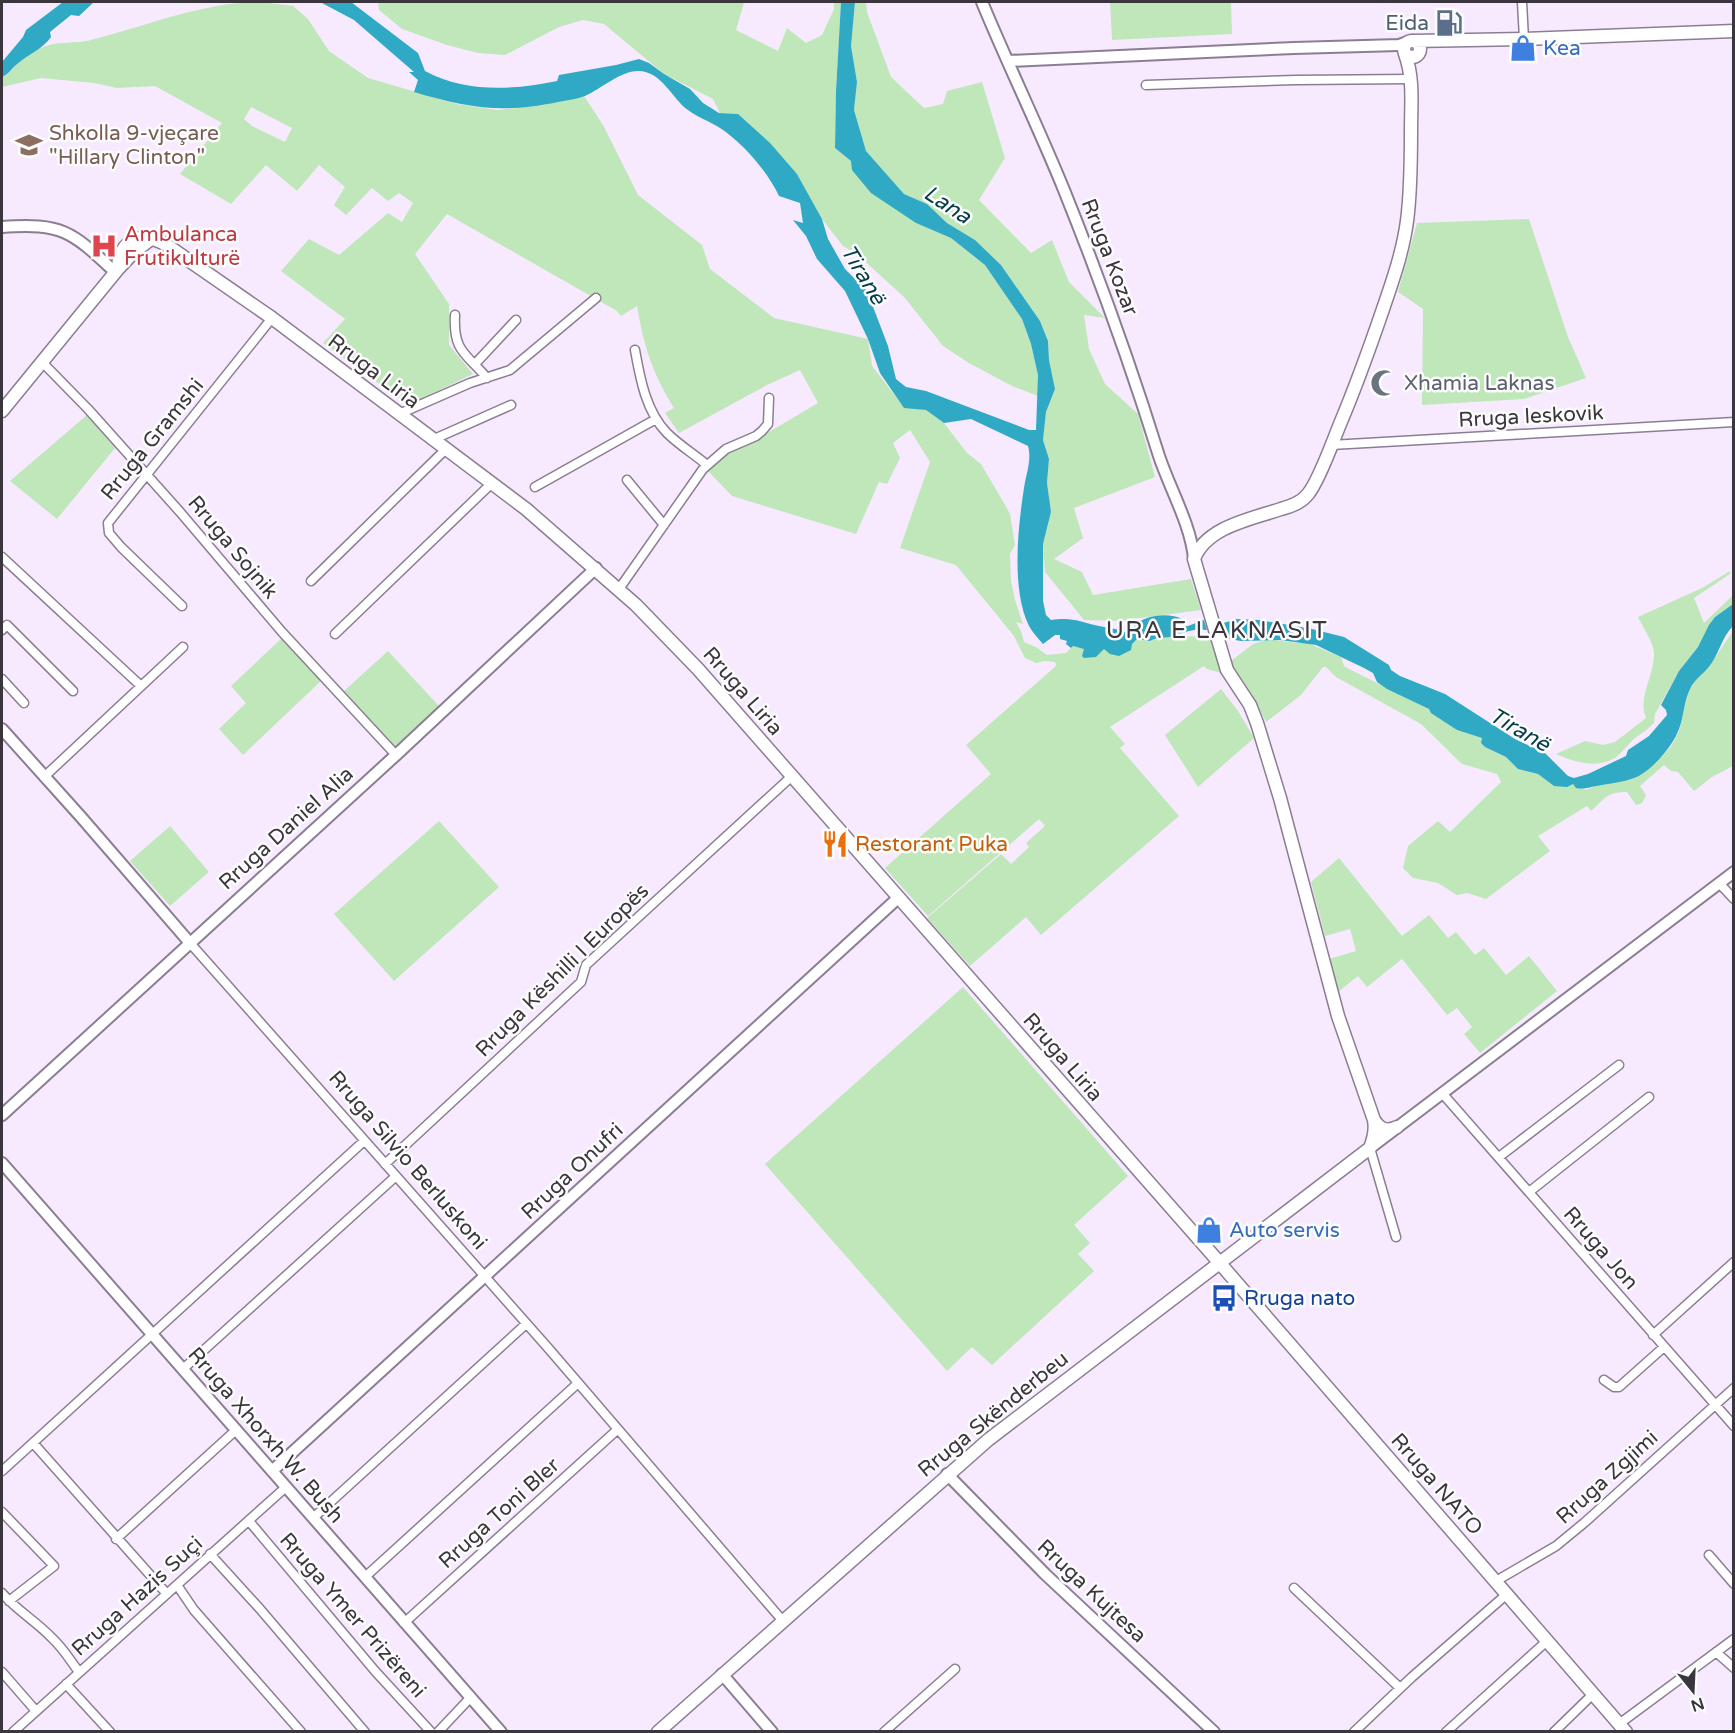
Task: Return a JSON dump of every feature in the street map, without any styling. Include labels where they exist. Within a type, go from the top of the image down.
[{"type":"main road","points":[[1397,1127],[1389,1130],[1383,1129],[1374,1120],[1338,1016],[1257,723],[1250,705],[1227,670],[1194,564],[1202,544],[1210,537],[1232,526],[1304,499],[1312,489],[1331,445],[1369,350],[1394,278],[1404,238],[1410,177],[1409,49],[1446,41],[1734,31]]},
{"type":"main road","name":"Rruga Liria","points":[[117,270],[119,255],[124,247],[140,238],[152,238],[168,246],[272,318],[492,483],[596,568],[698,669],[1219,1263]]},
{"type":"main road","points":[[2,411],[117,270]]},
{"type":"main road","points":[[1370,1148],[1375,1133],[1374,1120]]},
{"type":"main road","name":"Rruga Skënderbeu","points":[[658,1731],[947,1474],[1016,1418],[1370,1148]]},
{"type":"main road","name":"Rruga NATO","points":[[1219,1263],[1622,1728]]},
{"type":"street","name":"Rruga Kozar","points":[[982,2],[1075,220],[1124,347],[1161,462],[1193,546],[1194,564]]},
{"type":"street","points":[[1522,2],[1524,39]]},
{"type":"street","points":[[1008,61],[1294,48],[1409,49]]},
{"type":"street","points":[[1146,86],[1296,80],[1411,79]]},
{"type":"street","points":[[2,227],[33,225],[63,231],[87,245],[117,270]]},
{"type":"street","points":[[399,414],[470,383],[510,370],[596,298]]},
{"type":"street","points":[[455,315],[454,331],[459,349],[487,378]]},
{"type":"street","name":"Rruga Gramshi","points":[[182,606],[121,547],[107,528],[112,517],[272,318]]},
{"type":"street","points":[[475,364],[516,320]]},
{"type":"street","points":[[635,350],[645,392],[656,419],[666,432],[707,465]]},
{"type":"street","name":"Rruga Sojnik","points":[[42,362],[88,409],[180,512],[282,632],[396,755]]},
{"type":"street","points":[[619,589],[707,465],[726,449],[756,436],[768,424],[769,398]]},
{"type":"street","points":[[432,440],[511,405]]},
{"type":"street","points":[[535,487],[656,419]]},
{"type":"street","name":"Rruga leskovik","points":[[1331,445],[1734,422]]},
{"type":"street","points":[[311,581],[446,449]]},
{"type":"street","points":[[627,480],[664,525]]},
{"type":"street","points":[[336,634],[492,483]]},
{"type":"street","points":[[1188,532],[1193,537],[1210,537]]},
{"type":"street","points":[[2,557],[141,686]]},
{"type":"street","name":"Rruga Daniel Alia","points":[[2,1115],[396,755],[596,568]]},
{"type":"street","points":[[2,630],[7,625],[73,691]]},
{"type":"street","points":[[44,777],[183,647]]},
{"type":"street","points":[[2,679],[24,703]]},
{"type":"street","name":"Rruga Silvio Berluskoni","points":[[2,729],[485,1277],[782,1620]]},
{"type":"street","name":"Rruga Këshilli I Europës","points":[[385,1164],[581,982],[586,965],[791,777]]},
{"type":"street","points":[[1396,1237],[1370,1148],[1734,872]]},
{"type":"street","points":[[1719,883],[1734,899]]},
{"type":"street","name":"Rruga Onufri","points":[[272,1471],[898,898]]},
{"type":"street","points":[[1499,1157],[1619,1065]]},
{"type":"street","name":"Rruga Jon","points":[[1442,1093],[1734,1426]]},
{"type":"street","points":[[1529,1192],[1649,1097]]},
{"type":"street","points":[[2,1471],[364,1141]]},
{"type":"street","name":"Rruga Xhorxh W. Bush","points":[[2,1163],[501,1731]]},
{"type":"street","points":[[183,1369],[395,1177]]},
{"type":"street","points":[[1653,1335],[1734,1262]]},
{"type":"street","points":[[313,1518],[526,1324]]},
{"type":"street","points":[[1604,1380],[1614,1387],[1619,1387],[1664,1347]]},
{"type":"street","points":[[364,1577],[577,1384]]},
{"type":"street","name":"Rruga Zgjimi","points":[[1496,1581],[1556,1546],[1734,1388]]},
{"type":"street","points":[[116,1539],[236,1430]]},
{"type":"street","name":"Rruga Toni Bler","points":[[404,1623],[617,1430]]},
{"type":"street","points":[[34,1444],[167,1594]]},
{"type":"street","name":"Rruga Kujtesa","points":[[947,1474],[1046,1574],[1214,1731]]},
{"type":"street","name":"Rruga Hazis Suçi","points":[[13,1731],[286,1487]]},
{"type":"street","points":[[2,1512],[54,1566],[9,1601]]},
{"type":"street","name":"Rruga Ymer Prizëreni","points":[[249,1521],[375,1671],[431,1731]]},
{"type":"street","points":[[210,1554],[365,1731]]},
{"type":"street","points":[[1709,1555],[1734,1584]]},
{"type":"street","points":[[177,1585],[195,1610],[301,1731]]},
{"type":"street","points":[[1294,1588],[1400,1688]]},
{"type":"street","points":[[2,1593],[52,1637],[79,1672]]},
{"type":"street","points":[[1354,1731],[1507,1594]]},
{"type":"street","points":[[1622,1728],[1734,1639]]},
{"type":"street","points":[[1446,1731],[1547,1641]]},
{"type":"street","points":[[1716,1652],[1734,1668]]},
{"type":"street","points":[[884,1731],[955,1669]]},
{"type":"street","points":[[2,1672],[36,1711]]},
{"type":"street","points":[[722,1674],[772,1731]]},
{"type":"street","points":[[66,1684],[110,1731]]},
{"type":"street","points":[[1554,1731],[1593,1694]]},
{"type":"street","points":[[438,1731],[471,1697]]},
{"type":"green space","points":[[261,2],[293,6],[308,19],[329,51],[368,78],[457,104],[497,110],[537,106],[584,96],[603,125],[638,195],[702,245],[710,269],[774,318],[868,339],[872,366],[904,407],[926,410],[944,423],[967,453],[981,464],[1010,514],[1015,545],[1010,554],[1011,581],[1023,624],[1016,622],[1024,642],[1047,655],[1066,653],[1073,646],[1106,649],[1124,646],[1137,639],[1150,641],[1157,637],[1209,636],[1221,673],[1204,666],[1110,727],[1125,744],[1120,748],[1179,816],[1041,935],[1026,917],[970,966],[927,918],[1001,854],[1011,864],[1029,847],[1026,843],[1045,826],[1039,819],[928,916],[885,868],[991,774],[966,745],[1056,666],[1055,662],[1036,663],[1025,658],[1014,636],[956,565],[900,548],[930,462],[910,430],[893,443],[900,458],[887,484],[879,482],[856,534],[732,496],[706,469],[748,439],[769,432],[818,403],[800,370],[767,385],[679,433],[665,413],[674,408],[650,359],[637,306],[621,316],[617,311],[447,214],[415,254],[449,304],[449,345],[473,374],[408,405],[323,343],[345,319],[281,271],[309,239],[339,255],[388,213],[402,222],[413,203],[399,193],[388,201],[372,188],[346,215],[334,205],[345,187],[319,165],[297,191],[266,165],[231,204],[180,174],[222,123],[155,86],[117,88],[94,83],[41,78],[2,87],[2,77],[25,57],[46,46],[91,40],[196,10]],"holes":[[[251,107],[292,128],[285,142],[252,126],[244,119]]]},
{"type":"green space","points":[[378,2],[744,3],[736,30],[778,51],[787,28],[806,43],[822,35],[834,9],[834,2],[841,2],[835,148],[916,223],[951,238],[985,265],[1022,319],[1038,375],[1038,396],[1012,386],[943,346],[905,298],[857,254],[843,246],[822,219],[797,174],[738,114],[720,113],[713,99],[664,74],[604,24],[583,20],[559,27],[505,55],[478,53],[402,29],[379,10]]},
{"type":"green space","points":[[855,2],[866,2],[867,12],[891,77],[924,108],[943,104],[947,91],[982,82],[1005,158],[979,200],[1031,253],[1052,240],[1069,282],[1105,318],[1084,315],[1089,349],[1105,384],[1138,414],[1155,477],[1074,508],[1083,538],[1054,559],[1082,572],[1093,595],[1191,579],[1201,610],[1118,621],[1084,620],[1045,572],[1043,544],[1051,512],[1047,483],[1049,459],[1043,440],[1046,412],[1055,389],[1048,341],[1040,321],[1001,265],[975,240],[947,223],[927,204],[904,194],[866,151],[854,110],[857,82],[851,46]]},
{"type":"green space","points":[[1110,2],[1231,2],[1232,34],[1112,40]]},
{"type":"green space","points":[[1529,219],[1568,337],[1586,378],[1524,399],[1422,405],[1423,309],[1398,292],[1417,223]]},
{"type":"green space","points":[[87,415],[115,448],[57,519],[10,481]]},
{"type":"green space","points":[[1730,571],[1730,574],[1694,598],[1704,623],[1733,595],[1733,604],[1715,617],[1698,647],[1679,671],[1655,714],[1654,723],[1618,756],[1608,761],[1593,764],[1570,760],[1556,754],[1585,741],[1603,745],[1615,742],[1646,718],[1644,702],[1654,653],[1650,639],[1638,617],[1702,588]]},
{"type":"green space","points":[[1733,631],[1733,766],[1712,777],[1694,791],[1678,772],[1671,771],[1664,765],[1640,786],[1646,795],[1642,803],[1636,805],[1627,792],[1620,792],[1606,797],[1591,811],[1587,806],[1538,836],[1550,851],[1486,899],[1467,893],[1457,895],[1438,883],[1413,878],[1403,868],[1408,846],[1438,821],[1450,832],[1501,782],[1497,774],[1462,764],[1421,724],[1336,677],[1326,667],[1323,667],[1301,695],[1266,722],[1231,661],[1253,644],[1269,639],[1305,642],[1341,657],[1344,666],[1429,709],[1457,730],[1482,738],[1481,743],[1485,747],[1506,757],[1518,769],[1538,774],[1554,786],[1573,784],[1586,790],[1634,778],[1657,762],[1672,745],[1679,731],[1689,690],[1708,668]]},
{"type":"green space","points":[[282,638],[322,680],[243,755],[219,729],[246,703],[231,686]]},
{"type":"green space","points":[[388,651],[439,706],[395,746],[344,691]]},
{"type":"green space","points":[[1221,689],[1238,711],[1254,738],[1198,787],[1165,735]]},
{"type":"green space","points":[[439,821],[499,887],[394,981],[334,914]]},
{"type":"green space","points":[[170,826],[209,872],[170,906],[130,861]]},
{"type":"green space","points":[[1339,858],[1402,936],[1429,915],[1448,938],[1456,932],[1475,955],[1484,948],[1506,975],[1529,956],[1557,991],[1480,1053],[1464,1034],[1472,1027],[1457,1008],[1447,1015],[1402,959],[1367,987],[1358,976],[1338,992],[1329,959],[1356,951],[1350,929],[1325,936],[1311,882]]},
{"type":"green space","points":[[963,987],[1128,1176],[1074,1225],[1090,1243],[1078,1254],[1094,1271],[992,1365],[972,1347],[947,1371],[765,1164]]},
{"type":"water","points":[[63,2],[94,2],[79,16],[71,15],[50,32],[51,37],[43,45],[2,77],[2,62],[26,30]]},
{"type":"water","points":[[320,2],[351,2],[418,53],[425,71],[457,83],[490,88],[524,86],[557,81],[559,75],[639,59],[690,89],[703,103],[719,113],[738,114],[770,143],[797,174],[822,219],[828,239],[845,269],[867,291],[888,346],[896,379],[906,387],[926,391],[1029,430],[1036,430],[1038,375],[1031,344],[1022,319],[985,265],[951,238],[916,223],[871,193],[852,170],[851,161],[835,148],[841,2],[855,2],[851,46],[857,82],[854,110],[866,151],[904,194],[927,204],[947,223],[975,240],[1001,265],[1040,321],[1048,341],[1055,389],[1046,412],[1043,440],[1049,459],[1047,483],[1051,512],[1043,544],[1043,601],[1046,615],[1051,620],[1071,620],[1128,633],[1144,619],[1170,616],[1182,619],[1179,627],[1204,620],[1207,630],[1190,631],[1150,641],[1137,639],[1132,644],[1131,650],[1119,656],[1110,654],[1104,649],[1096,657],[1084,658],[1082,656],[1084,649],[1073,646],[1071,648],[1066,644],[1067,641],[1060,639],[1060,635],[1055,635],[1043,644],[1029,626],[1023,611],[1018,576],[1018,539],[1029,462],[1028,446],[971,419],[944,423],[926,410],[904,408],[880,373],[868,339],[845,291],[817,259],[806,236],[793,220],[803,223],[800,203],[779,196],[761,167],[737,141],[720,128],[688,110],[660,80],[646,72],[631,72],[585,96],[538,106],[485,108],[452,102],[414,92],[418,80],[409,72],[414,72],[354,20]]},
{"type":"water","points":[[1733,604],[1733,626],[1712,663],[1692,686],[1686,698],[1679,729],[1667,750],[1641,775],[1583,789],[1576,788],[1573,784],[1567,787],[1554,786],[1538,774],[1518,769],[1506,757],[1485,747],[1481,743],[1482,738],[1457,730],[1431,713],[1429,709],[1387,689],[1377,682],[1373,673],[1316,645],[1280,640],[1241,641],[1224,638],[1220,624],[1237,619],[1259,620],[1344,637],[1389,665],[1391,670],[1400,676],[1445,694],[1515,739],[1545,753],[1568,776],[1574,778],[1626,756],[1628,750],[1649,736],[1667,715],[1661,705],[1679,671],[1698,647],[1715,617]]},
{"type":"place","name":"Eida","points":[[1449,23]]},
{"type":"place","name":"Kea","points":[[1523,48]]},
{"type":"place","name":"Shkolla 9-vjeçare \"Hillary Clinton\"","points":[[29,145]]},
{"type":"place","name":"Ambulanca Frutikulturë","points":[[104,246]]},
{"type":"place","name":"Xhamia Laknas","points":[[1384,383]]},
{"type":"place","name":"Restorant Puka","points":[[835,844]]},
{"type":"place","name":"Auto servis","points":[[1209,1230]]},
{"type":"place","name":"Rruga nato","points":[[1224,1298]]},
{"type":"district","name":"URA E LAKNASIT","points":[[1217,630]]},
{"type":"water label","name":"Lana","points":[[948,204]]},
{"type":"water label","name":"Tiranë","points":[[864,274]]},
{"type":"water label","name":"Tiranë","points":[[1520,729]]}]
